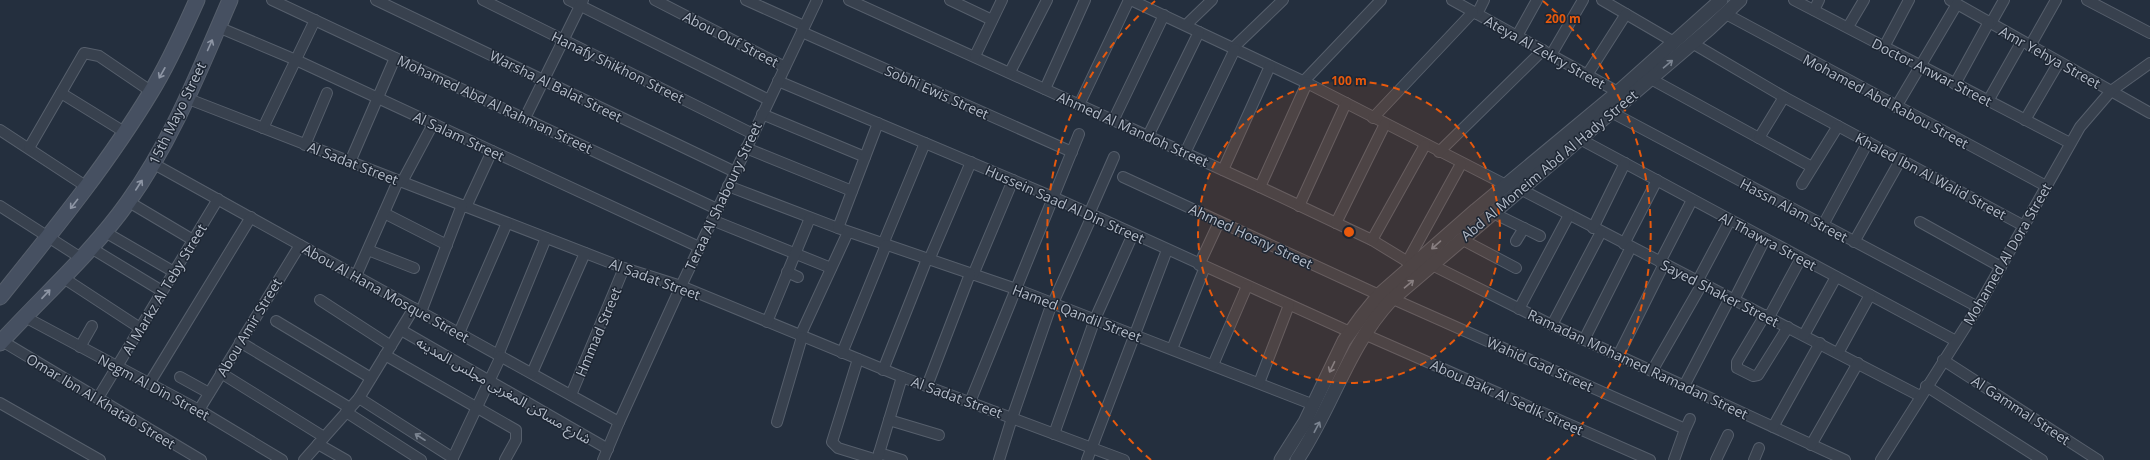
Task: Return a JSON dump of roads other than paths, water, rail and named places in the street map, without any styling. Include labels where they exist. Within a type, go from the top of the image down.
[{"type":"main road","points":[[0,297],[48,237],[126,133],[152,92],[172,55],[197,0]]},
{"type":"main road","name":"15th Mayo Street","points":[[1,342],[105,232],[154,164],[186,98],[230,0]]},
{"type":"street","name":"Mohamed Abd Al Rahman Street","points":[[272,0],[718,208]]},
{"type":"street","name":"Warsha Al Balat Street","points":[[376,0],[735,172]]},
{"type":"street","name":"Hanafy Shikhon Street","points":[[483,0],[753,134]]},
{"type":"street","points":[[569,0],[582,3],[769,100]]},
{"type":"street","name":"Abou Ouf Street","points":[[655,0],[785,66]]},
{"type":"street","name":"Sobhi Ewis Street","points":[[746,0],[803,29],[1072,152]]},
{"type":"street","name":"Teraa Al Shaboury Street","points":[[604,460],[619,422],[681,286],[817,0]]},
{"type":"street","name":"Ahmed Al Mandoh Street","points":[[849,0],[975,56],[1113,121],[1260,187],[1372,240],[1410,263]]},
{"type":"street","points":[[950,0],[992,20]]},
{"type":"street","points":[[975,56],[1002,0]]},
{"type":"street","points":[[1010,72],[1047,0]]},
{"type":"street","points":[[1044,89],[1085,0]]},
{"type":"street","points":[[1079,105],[1130,0],[1145,2],[1164,16],[1305,82],[1461,164],[1506,185]]},
{"type":"street","points":[[1186,26],[1212,0]]},
{"type":"street","points":[[1185,153],[1234,48],[1283,0]]},
{"type":"street","points":[[1260,187],[1305,82],[1381,0]]},
{"type":"street","name":"Ateya Al Zekry Street","points":[[1452,0],[1618,92]]},
{"type":"street","points":[[1373,118],[1475,13],[1484,0]]},
{"type":"street","points":[[1517,36],[1537,0]]},
{"type":"street","points":[[1439,152],[1547,52],[1583,0]]},
{"type":"street","points":[[1602,0],[1674,42]]},
{"type":"street","name":"Abd Al Moneim Abd Al Hady Street","points":[[1281,460],[1295,440],[1314,405],[1350,332],[1379,295],[1410,263],[1618,92],[1720,0]]},
{"type":"street","name":"Abd Al Moneim Abd Al Hady Street","points":[[1297,460],[1316,430],[1353,351],[1364,334],[1393,299],[1726,14],[1740,0]]},
{"type":"street","name":"Doctor Anwar Street","points":[[1794,0],[2070,143]]},
{"type":"street","points":[[1814,10],[1819,0]]},
{"type":"street","points":[[1848,27],[1864,0]]},
{"type":"street","points":[[1884,47],[1909,0]]},
{"type":"street","points":[[1955,84],[2004,0]]},
{"type":"street","points":[[1988,101],[2056,0]]},
{"type":"street","points":[[2087,0],[2150,33]]},
{"type":"street","points":[[1896,107],[1920,66],[1954,1]]},
{"type":"street","name":"Amr Yehya Street","points":[[1954,1],[2026,44],[2150,113]]},
{"type":"street","points":[[525,118],[582,3]]},
{"type":"street","points":[[1587,75],[1626,14]]},
{"type":"street","name":"Mohamed Abd Rabou Street","points":[[1726,14],[1896,107],[2046,186]]},
{"type":"street","points":[[1113,121],[1164,16]]},
{"type":"street","points":[[263,128],[315,20]]},
{"type":"street","name":"Al Salam Street","points":[[218,27],[296,60],[699,248]]},
{"type":"street","points":[[1148,136],[1199,32]]},
{"type":"street","name":"Khaled Ibn Al Walid Street","points":[[1692,43],[1784,97],[2024,226]]},
{"type":"street","points":[[29,148],[83,54],[90,52],[99,56],[152,92]]},
{"type":"street","points":[[350,162],[395,58]]},
{"type":"street","points":[[2025,120],[2059,62]]},
{"type":"street","name":"Mohamed Al Dora Street","points":[[1881,460],[1926,386],[1978,307],[2080,127],[2111,91],[2150,63]]},
{"type":"street","points":[[1223,170],[1270,66]]},
{"type":"street","points":[[1651,78],[1812,167]]},
{"type":"street","name":"Hussein Saad Al Din Street","points":[[778,81],[1053,197],[1166,250],[1350,332]]},
{"type":"street","points":[[305,145],[327,93]]},
{"type":"street","points":[[61,94],[126,133]]},
{"type":"street","points":[[1759,138],[1784,97]]},
{"type":"street","name":"Al Sadat Street","points":[[186,98],[624,268],[681,286],[884,370],[1123,460]]},
{"type":"street","points":[[1299,206],[1346,103]]},
{"type":"street","name":"Hassn Alam Street","points":[[1611,112],[1978,307]]},
{"type":"street","points":[[762,114],[865,157]]},
{"type":"street","points":[[777,422],[801,336],[831,268],[843,230],[852,191],[878,123]]},
{"type":"street","points":[[356,276],[384,213],[400,182],[434,124]]},
{"type":"street","points":[[1336,223],[1385,124]]},
{"type":"street","points":[[1802,184],[1838,126]]},
{"type":"street","points":[[0,130],[86,187]]},
{"type":"street","points":[[970,402],[1079,134]]},
{"type":"street","name":"Al Thawra Street","points":[[1580,139],[1956,341]]},
{"type":"street","points":[[1823,225],[1868,142]]},
{"type":"street","points":[[842,353],[925,143]]},
{"type":"street","points":[[1372,240],[1425,145]]},
{"type":"street","points":[[746,148],[852,191]]},
{"type":"street","points":[[304,460],[359,398],[401,330],[418,310],[464,206],[492,151]]},
{"type":"street","points":[[1002,459],[1012,418],[1052,303],[1091,215],[1114,157]]},
{"type":"street","points":[[1854,242],[1901,159]]},
{"type":"street","points":[[884,370],[928,260],[971,162]]},
{"type":"street","points":[[1552,325],[1597,230],[1625,163]]},
{"type":"street","name":"Abou Al Hana Mosque Street","points":[[154,164],[619,422]]},
{"type":"street","points":[[1410,263],[1461,164]]},
{"type":"street","name":"Ahmed Hosny Street","points":[[1123,177],[1379,295]]},
{"type":"street","points":[[927,386],[971,274],[1013,180]]},
{"type":"street","points":[[1584,340],[1657,180]]},
{"type":"street","name":"Hamed Qandil Street","points":[[728,186],[843,230],[1016,289],[1213,364],[1314,405]]},
{"type":"street","name":"Sayed Shaker Street","points":[[1520,189],[1699,283],[1820,343],[1920,396]]},
{"type":"street","name":"Al Markz Al Teby Street","points":[[98,398],[218,199]]},
{"type":"street","points":[[1618,356],[1692,200]]},
{"type":"street","points":[[128,202],[193,240]]},
{"type":"street","points":[[0,206],[48,237],[86,253],[162,291]]},
{"type":"street","points":[[384,213],[447,245]]},
{"type":"street","points":[[1493,213],[1540,236]]},
{"type":"street","points":[[1519,308],[1569,215]]},
{"type":"street","points":[[149,384],[251,218]]},
{"type":"street","points":[[767,322],[810,218]]},
{"type":"street","points":[[712,220],[831,268]]},
{"type":"street","points":[[1652,371],[1699,283],[1730,220]]},
{"type":"street","points":[[1172,349],[1219,222]]},
{"type":"street","points":[[1920,222],[2001,267]]},
{"type":"street","points":[[459,333],[507,223]]},
{"type":"street","points":[[1516,241],[1524,228]]},
{"type":"street","points":[[105,232],[174,272]]},
{"type":"street","points":[[1054,434],[1095,319],[1133,234]]},
{"type":"street","points":[[359,398],[453,459],[490,381],[546,238]]},
{"type":"street","points":[[1684,386],[1765,239]]},
{"type":"street","points":[[1461,240],[1516,268]]},
{"type":"street","name":"Abou Amir Street","points":[[199,410],[300,245]]},
{"type":"street","points":[[368,250],[414,268]]},
{"type":"street","points":[[1087,460],[1166,250]]},
{"type":"street","points":[[532,374],[585,253]]},
{"type":"street","points":[[1788,327],[1758,375],[1753,376],[1737,368],[1737,362],[1767,316],[1801,258]]},
{"type":"street","name":"Ramadan Mohamed Ramadan Street","points":[[1432,265],[1552,325],[1845,460]]},
{"type":"street","name":"Hmmad Street","points":[[571,395],[624,268]]},
{"type":"street","points":[[787,272],[798,277]]},
{"type":"street","points":[[62,277],[140,328]]},
{"type":"street","points":[[1804,335],[1836,277]]},
{"type":"street","points":[[1213,364],[1247,286]]},
{"type":"street","points":[[1838,353],[1870,296]]},
{"type":"street","name":"Wahid Gad Street","points":[[1393,299],[1683,428],[1684,432]]},
{"type":"street","points":[[320,300],[391,346]]},
{"type":"street","points":[[1259,383],[1289,305]]},
{"type":"street","name":"Negm Al Din Street","points":[[24,317],[199,410],[282,460]]},
{"type":"street","points":[[276,321],[371,378]]},
{"type":"street","points":[[80,347],[92,326]]},
{"type":"street","name":"شارع مساكن المغربى مجلس المدينه","points":[[401,330],[608,449]]},
{"type":"street","name":"Abou Bakr Al Sedik Street","points":[[1364,334],[1650,460]]},
{"type":"street","name":"Omar Ibn Al Khatab Street","points":[[1,342],[98,398],[200,460]]},
{"type":"street","points":[[240,342],[348,410],[421,460]]},
{"type":"street","points":[[1773,427],[1820,343]]},
{"type":"street","points":[[385,355],[516,430],[516,440],[505,460]]},
{"type":"street","points":[[858,359],[832,438],[834,446],[878,458],[902,460]]},
{"type":"street","name":"Al Gammal Street","points":[[1943,360],[2098,460]]},
{"type":"street","points":[[1811,445],[1858,363]]},
{"type":"street","points":[[221,374],[321,440],[346,460]]},
{"type":"street","points":[[180,377],[209,393]]},
{"type":"street","points":[[878,458],[902,377]]},
{"type":"street","points":[[1926,386],[2042,460]]},
{"type":"street","points":[[0,403],[100,460]]},
{"type":"street","points":[[1674,460],[1690,419]]},
{"type":"street","points":[[889,420],[939,435]]},
{"type":"street","points":[[1716,460],[1728,435]]},
{"type":"street","points":[[1754,460],[1759,448]]}]
